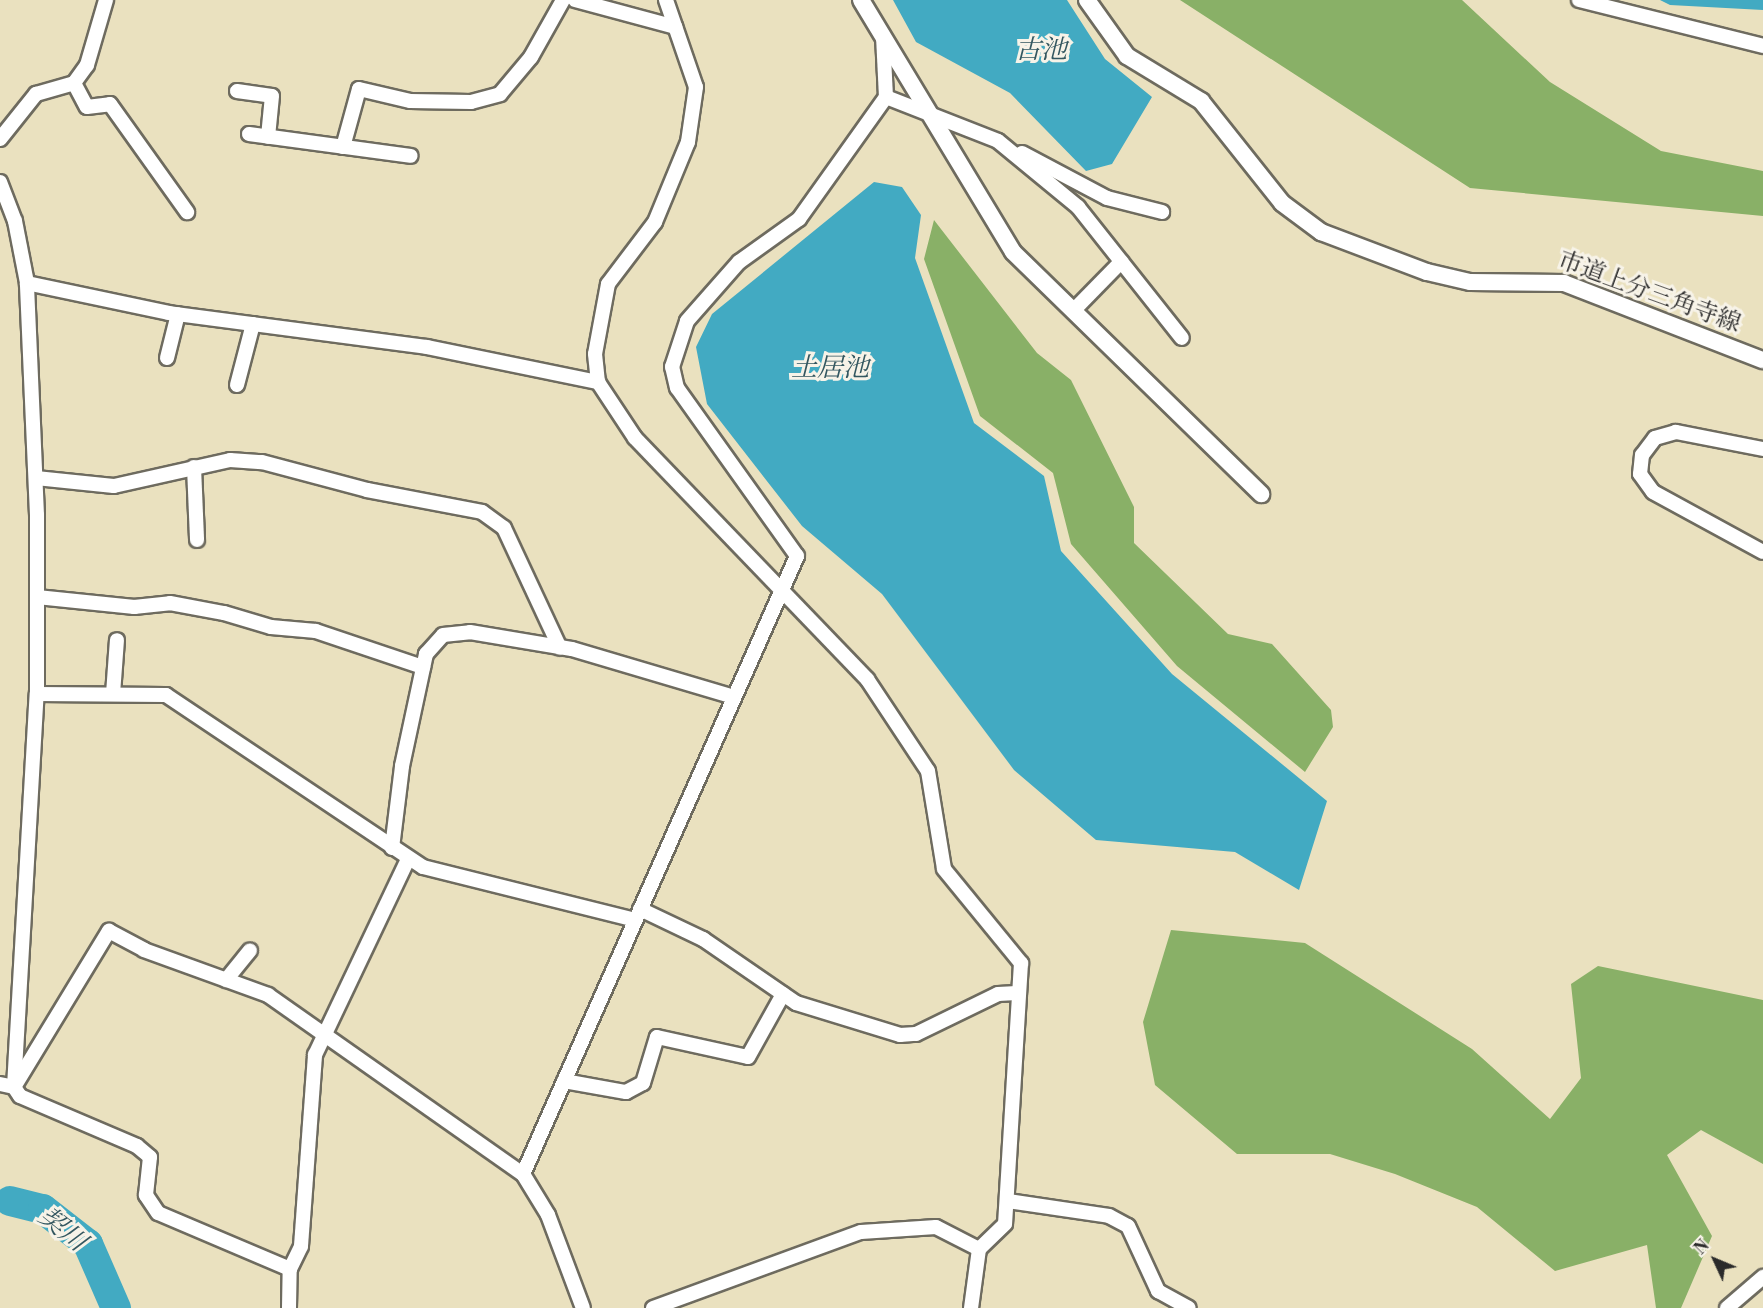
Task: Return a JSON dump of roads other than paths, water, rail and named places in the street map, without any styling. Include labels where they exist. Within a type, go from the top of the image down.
[{"type":"street","points":[[0,139],[36,94],[74,83],[87,64],[106,0]]},
{"type":"street","points":[[343,147],[359,89],[410,101],[471,102],[501,94],[531,57],[563,0]]},
{"type":"street","points":[[575,0],[675,27]]},
{"type":"street","points":[[666,0],[696,87],[688,142],[655,222],[608,284],[596,354],[598,382],[635,438],[867,679],[928,771],[944,869],[1021,963],[1017,993],[1008,1201],[1005,1224],[979,1249],[971,1308]]},
{"type":"street","points":[[861,0],[882,27],[934,116],[993,225],[1073,311],[1260,494]]},
{"type":"street","name":"市道上分三角寺線","points":[[1087,0],[1127,56],[1201,101],[1281,204],[1320,232],[1427,272],[1470,282],[1564,283],[1763,360]]},
{"type":"street","points":[[1579,0],[1763,46]]},
{"type":"street","points":[[523,1174],[797,556],[688,411],[672,367],[676,345],[687,321],[739,262],[799,219],[886,97],[882,27]]},
{"type":"street","points":[[74,83],[87,107],[110,104],[188,212]]},
{"type":"street","points":[[237,91],[272,96],[268,137]]},
{"type":"street","points":[[886,97],[998,141],[1107,198],[1162,212]]},
{"type":"street","points":[[249,134],[411,156]]},
{"type":"street","points":[[998,141],[1078,207],[1182,338]]},
{"type":"street","points":[[0,183],[15,221],[27,283],[36,478],[37,694],[14,1088]]},
{"type":"street","points":[[1073,311],[1121,261]]},
{"type":"street","points":[[27,283],[178,314],[427,347],[598,382]]},
{"type":"street","points":[[167,358],[178,314]]},
{"type":"street","points":[[237,385],[253,324]]},
{"type":"street","points":[[1763,449],[1676,432],[1655,438],[1642,455],[1640,474],[1653,492],[1763,552]]},
{"type":"street","points":[[36,478],[114,486],[230,460],[262,462],[367,490],[482,512],[504,528],[561,648]]},
{"type":"street","points":[[194,467],[197,540]]},
{"type":"street","points":[[37,597],[134,607],[170,603],[224,613],[271,627],[316,631],[423,668]]},
{"type":"street","points":[[392,848],[402,766],[423,668],[432,644],[456,630],[561,648],[734,697]]},
{"type":"street","points":[[113,694],[117,640]]},
{"type":"street","points":[[37,694],[166,695],[188,706],[408,859],[638,915],[703,939],[783,994],[900,1035],[916,1034],[998,994],[1017,993]]},
{"type":"street","points":[[289,1308],[290,1269],[301,1246],[315,1055],[408,859]]},
{"type":"street","points":[[14,1088],[109,931],[144,950],[268,995],[326,1032],[523,1174],[548,1215],[583,1308]]},
{"type":"street","points":[[226,980],[250,950]]},
{"type":"street","points":[[564,1081],[626,1092],[643,1083],[657,1037],[748,1057],[783,994]]},
{"type":"street","points":[[0,1084],[14,1088],[20,1096],[144,1151],[150,1166],[146,1195],[158,1213],[290,1269]]},
{"type":"street","points":[[1008,1201],[1109,1216],[1128,1226],[1158,1291],[1188,1308]]},
{"type":"street","points":[[653,1308],[861,1232],[936,1227],[979,1249]]},
{"type":"street","points":[[1727,1308],[1763,1277]]},
{"type":"water","name":"古池","points":[[893,0],[1067,0],[1105,59],[1152,97],[1112,164],[1086,171],[1010,93],[916,42]]},
{"type":"water","points":[[1660,0],[1763,0],[1763,10],[1670,5]]},
{"type":"water","name":"土居池","points":[[874,182],[902,187],[921,215],[915,258],[974,423],[1044,476],[1061,551],[1172,674],[1327,801],[1299,890],[1235,852],[1096,840],[1014,770],[882,594],[802,526],[707,404],[696,347],[712,314]]},
{"type":"waterway","name":"契川","points":[[10,1201],[43,1209],[88,1244],[116,1308]]}]
